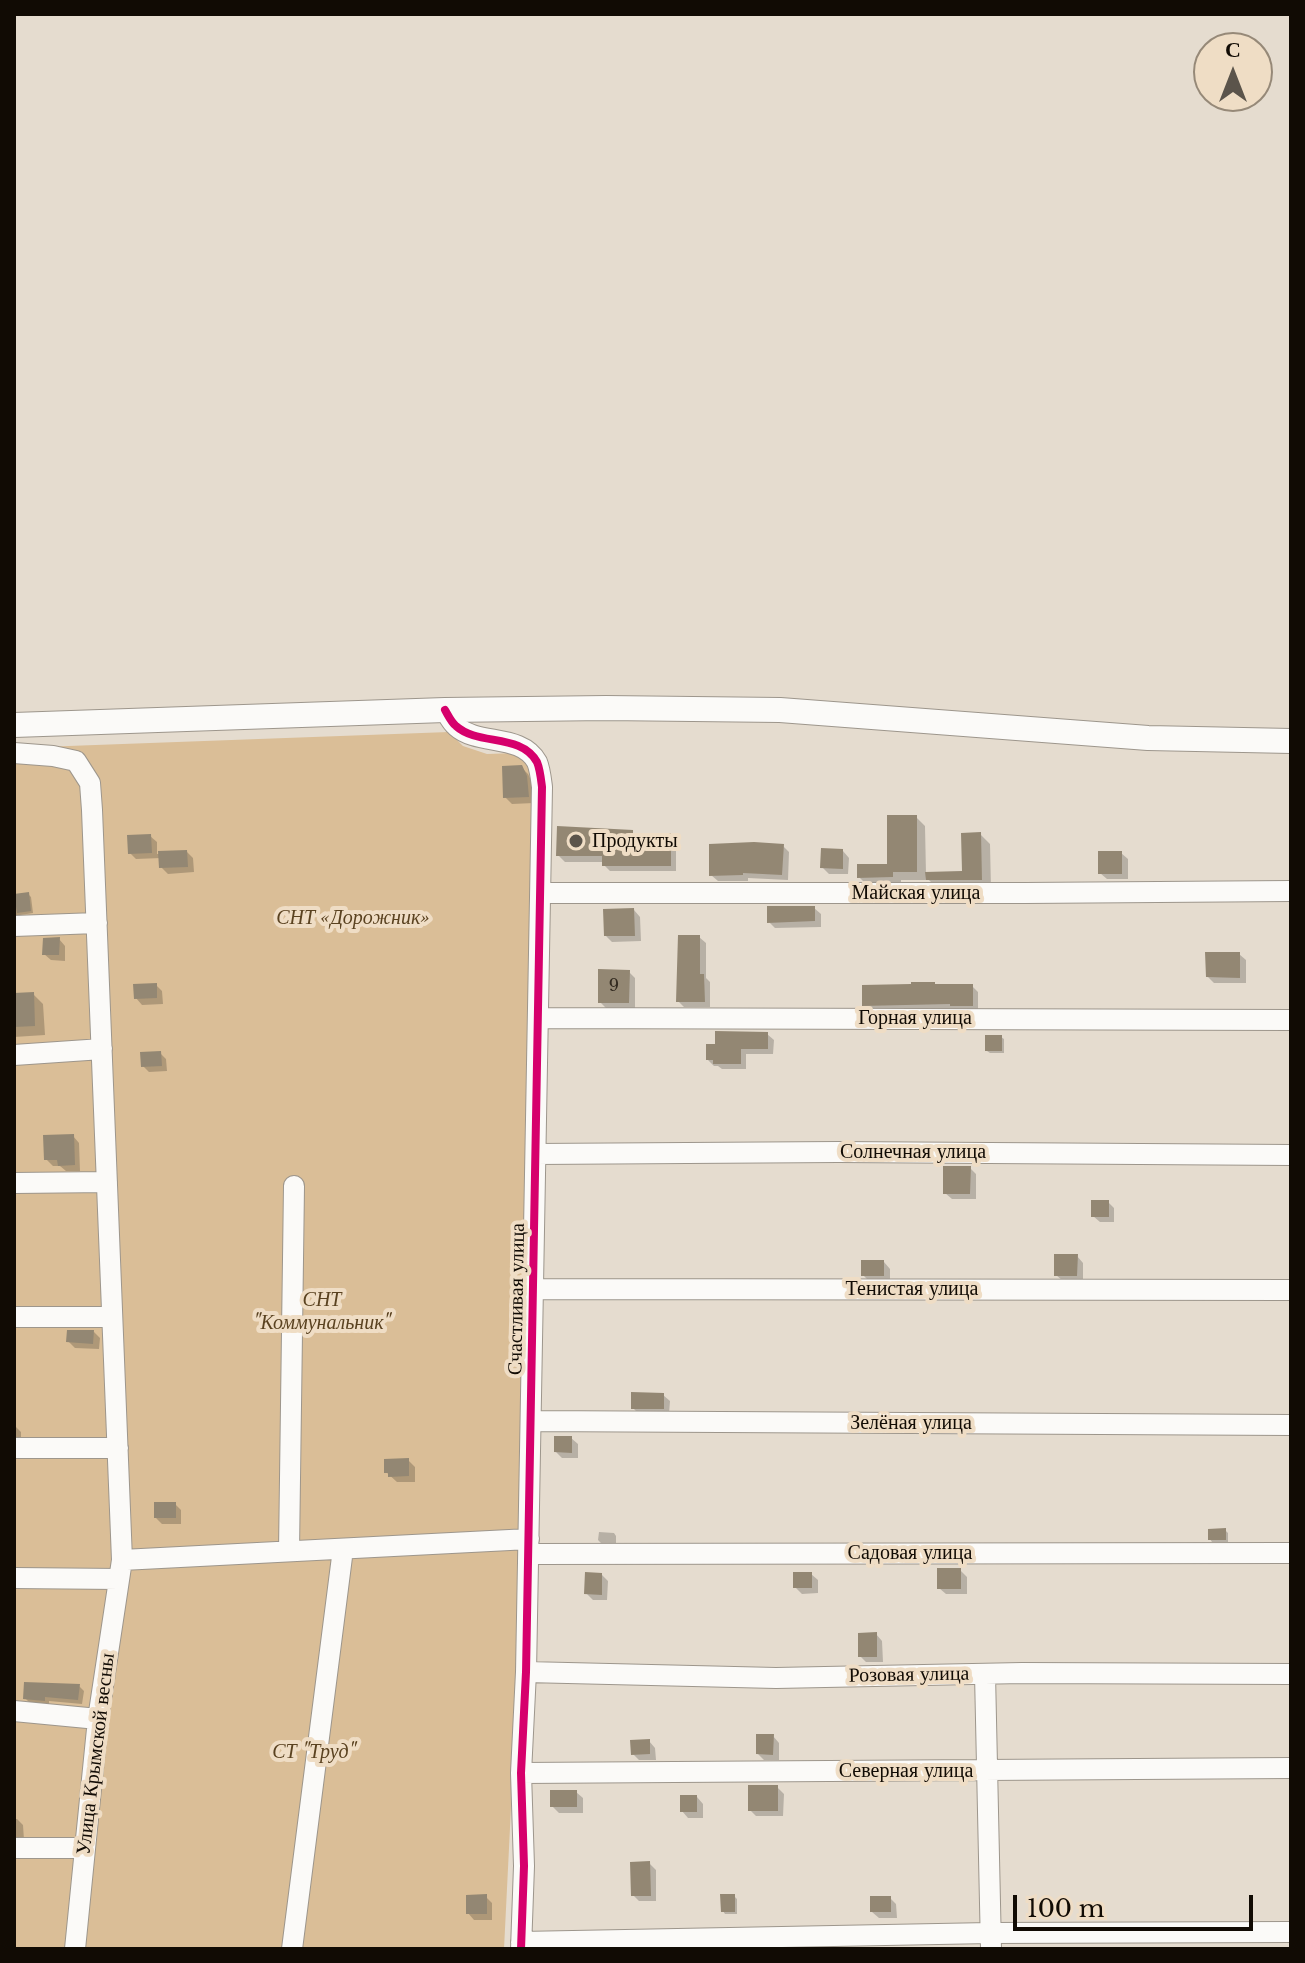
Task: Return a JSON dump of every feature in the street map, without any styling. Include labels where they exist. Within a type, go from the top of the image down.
[{"type":"main road","points":[[14,725],[445,710],[780,710],[1148,738],[1291,741]]},
{"type":"street","name":"Счастливая улица","points":[[445,710],[454,725],[467,734],[519,746],[531,754],[538,763],[542,787],[529,1547],[521,1773],[524,1866],[521,1946]]},
{"type":"street","name":"Улица Крымской весны","points":[[14,753],[76,761],[90,783],[118,1448],[120,1569],[98,1719],[75,1949]]},
{"type":"street","name":"Майская улица","points":[[541,893],[1291,891]]},
{"type":"street","points":[[14,926],[97,923]]},
{"type":"street","name":"Горная улица","points":[[538,1018],[1291,1020]]},
{"type":"street","points":[[14,1055],[102,1049]]},
{"type":"street","name":"Солнечная улица","points":[[536,1154],[1291,1155]]},
{"type":"street","points":[[14,1183],[107,1182]]},
{"type":"street","points":[[289,1551],[294,1186]]},
{"type":"street","name":"Тенистая улица","points":[[533,1289],[1291,1290]]},
{"type":"street","points":[[14,1317],[112,1317]]},
{"type":"street","name":"Зелёная улица","points":[[531,1421],[1291,1425]]},
{"type":"street","points":[[14,1448],[118,1448]]},
{"type":"street","name":"Садовая улица","points":[[14,1578],[289,1551],[343,1549],[529,1547],[1291,1553]]},
{"type":"street","points":[[292,1949],[343,1549]]},
{"type":"street","name":"Розовая улица","points":[[526,1672],[776,1678],[1291,1674]]},
{"type":"street","points":[[985,1674],[990,1941]]},
{"type":"street","points":[[14,1711],[98,1719]]},
{"type":"street","name":"Северная улица","points":[[521,1773],[1291,1768]]},
{"type":"street","points":[[14,1848],[85,1848]]},
{"type":"street","points":[[521,1946],[990,1941],[1291,1932]]},
{"type":"green space","points":[[449,732],[463,746],[487,754],[516,753],[531,761],[537,790],[529,1539],[122,1560],[73,1949],[14,1949],[14,748]]},
{"type":"green space","name":"СТ \"Труд\"","points":[[524,1545],[504,1949],[80,1949],[125,1564]]},
{"type":"building","points":[[522,765],[527,776],[529,797],[503,798],[502,766]]},
{"type":"building","points":[[887,815],[917,815],[917,872],[893,872],[893,877],[857,878],[857,864],[887,864]]},
{"type":"building","points":[[557,826],[671,833],[671,866],[602,866],[602,856],[556,856]]},
{"type":"building","points":[[981,832],[982,880],[926,880],[925,872],[962,871],[961,833]]},
{"type":"building","points":[[151,834],[152,853],[128,854],[127,835]]},
{"type":"building","points":[[709,844],[784,844],[782,875],[743,873],[709,876]]},
{"type":"building","points":[[821,848],[843,849],[843,869],[820,868]]},
{"type":"building","points":[[187,850],[188,867],[159,868],[158,851]]},
{"type":"building","points":[[1098,851],[1122,851],[1122,874],[1098,874]]},
{"type":"building","points":[[29,892],[31,911],[17,913],[14,894]]},
{"type":"building","points":[[767,906],[815,906],[815,921],[767,923]]},
{"type":"building","points":[[634,908],[635,936],[604,936],[603,909]]},
{"type":"building","points":[[678,935],[700,935],[700,974],[704,974],[705,1002],[676,1002]]},
{"type":"building","points":[[60,937],[59,955],[42,955],[43,938]]},
{"type":"building","points":[[1205,952],[1240,952],[1240,978],[1206,977]]},
{"type":"building","points":[[598,969],[630,970],[629,1003],[598,1003]]},
{"type":"building","points":[[911,982],[973,984],[973,1006],[862,1006],[862,985]]},
{"type":"building","points":[[157,983],[157,998],[134,999],[133,984]]},
{"type":"building","points":[[34,992],[35,1026],[14,1027],[14,993]]},
{"type":"building","points":[[715,1031],[768,1032],[768,1049],[741,1049],[741,1064],[713,1064],[713,1060],[706,1060],[706,1044],[715,1044]]},
{"type":"building","points":[[985,1035],[1002,1035],[1002,1051],[985,1051]]},
{"type":"building","points":[[161,1051],[162,1066],[141,1067],[140,1052]]},
{"type":"building","points":[[74,1134],[75,1165],[58,1166],[57,1160],[44,1160],[43,1135]]},
{"type":"building","points":[[943,1166],[971,1166],[970,1194],[943,1194]]},
{"type":"building","points":[[1091,1200],[1109,1200],[1109,1217],[1091,1217]]},
{"type":"building","points":[[1054,1254],[1078,1254],[1077,1276],[1054,1276]]},
{"type":"building","points":[[861,1260],[884,1260],[884,1276],[861,1276]]},
{"type":"building","points":[[67,1330],[94,1330],[93,1344],[66,1342]]},
{"type":"building","points":[[631,1392],[664,1393],[664,1409],[631,1409]]},
{"type":"building","points":[[554,1436],[572,1436],[572,1453],[554,1452]]},
{"type":"building","points":[[409,1458],[409,1476],[388,1477],[388,1473],[384,1473],[384,1459]]},
{"type":"building","points":[[154,1502],[176,1502],[176,1518],[154,1518]]},
{"type":"building","points":[[1226,1528],[1226,1540],[1208,1540],[1208,1529]]},
{"type":"building","points":[[937,1568],[961,1568],[961,1589],[937,1589]]},
{"type":"building","points":[[585,1572],[602,1573],[602,1595],[584,1594]]},
{"type":"building","points":[[793,1572],[812,1572],[812,1588],[793,1588]]},
{"type":"building","points":[[877,1632],[877,1657],[858,1657],[858,1633]]},
{"type":"building","points":[[24,1682],[80,1684],[78,1700],[23,1699]]},
{"type":"building","points":[[756,1734],[774,1734],[773,1755],[756,1754]]},
{"type":"building","points":[[650,1739],[650,1754],[631,1755],[630,1740]]},
{"type":"building","points":[[748,1785],[778,1785],[778,1811],[748,1811]]},
{"type":"building","points":[[550,1790],[577,1790],[577,1807],[550,1807]]},
{"type":"building","points":[[680,1795],[697,1795],[697,1812],[680,1812]]},
{"type":"building","points":[[650,1861],[651,1896],[631,1896],[630,1862]]},
{"type":"building","points":[[487,1894],[487,1914],[466,1914],[466,1895]]},
{"type":"building","points":[[720,1894],[735,1894],[735,1912],[721,1912]]},
{"type":"building","points":[[870,1896],[891,1896],[891,1912],[870,1912]]},
{"type":"cycle path","points":[[445,710],[454,724],[465,732],[510,743],[530,753],[537,762],[542,787],[526,1672],[521,1773],[524,1866],[521,1949]]},
{"type":"place","name":"Продукты","points":[[576,841]]},
{"type":"park label","name":"СНТ «Дорожник»","points":[[353,918]]},
{"type":"park label","name":"СНТ \"Коммунальник\"","points":[[322,1312]]}]
